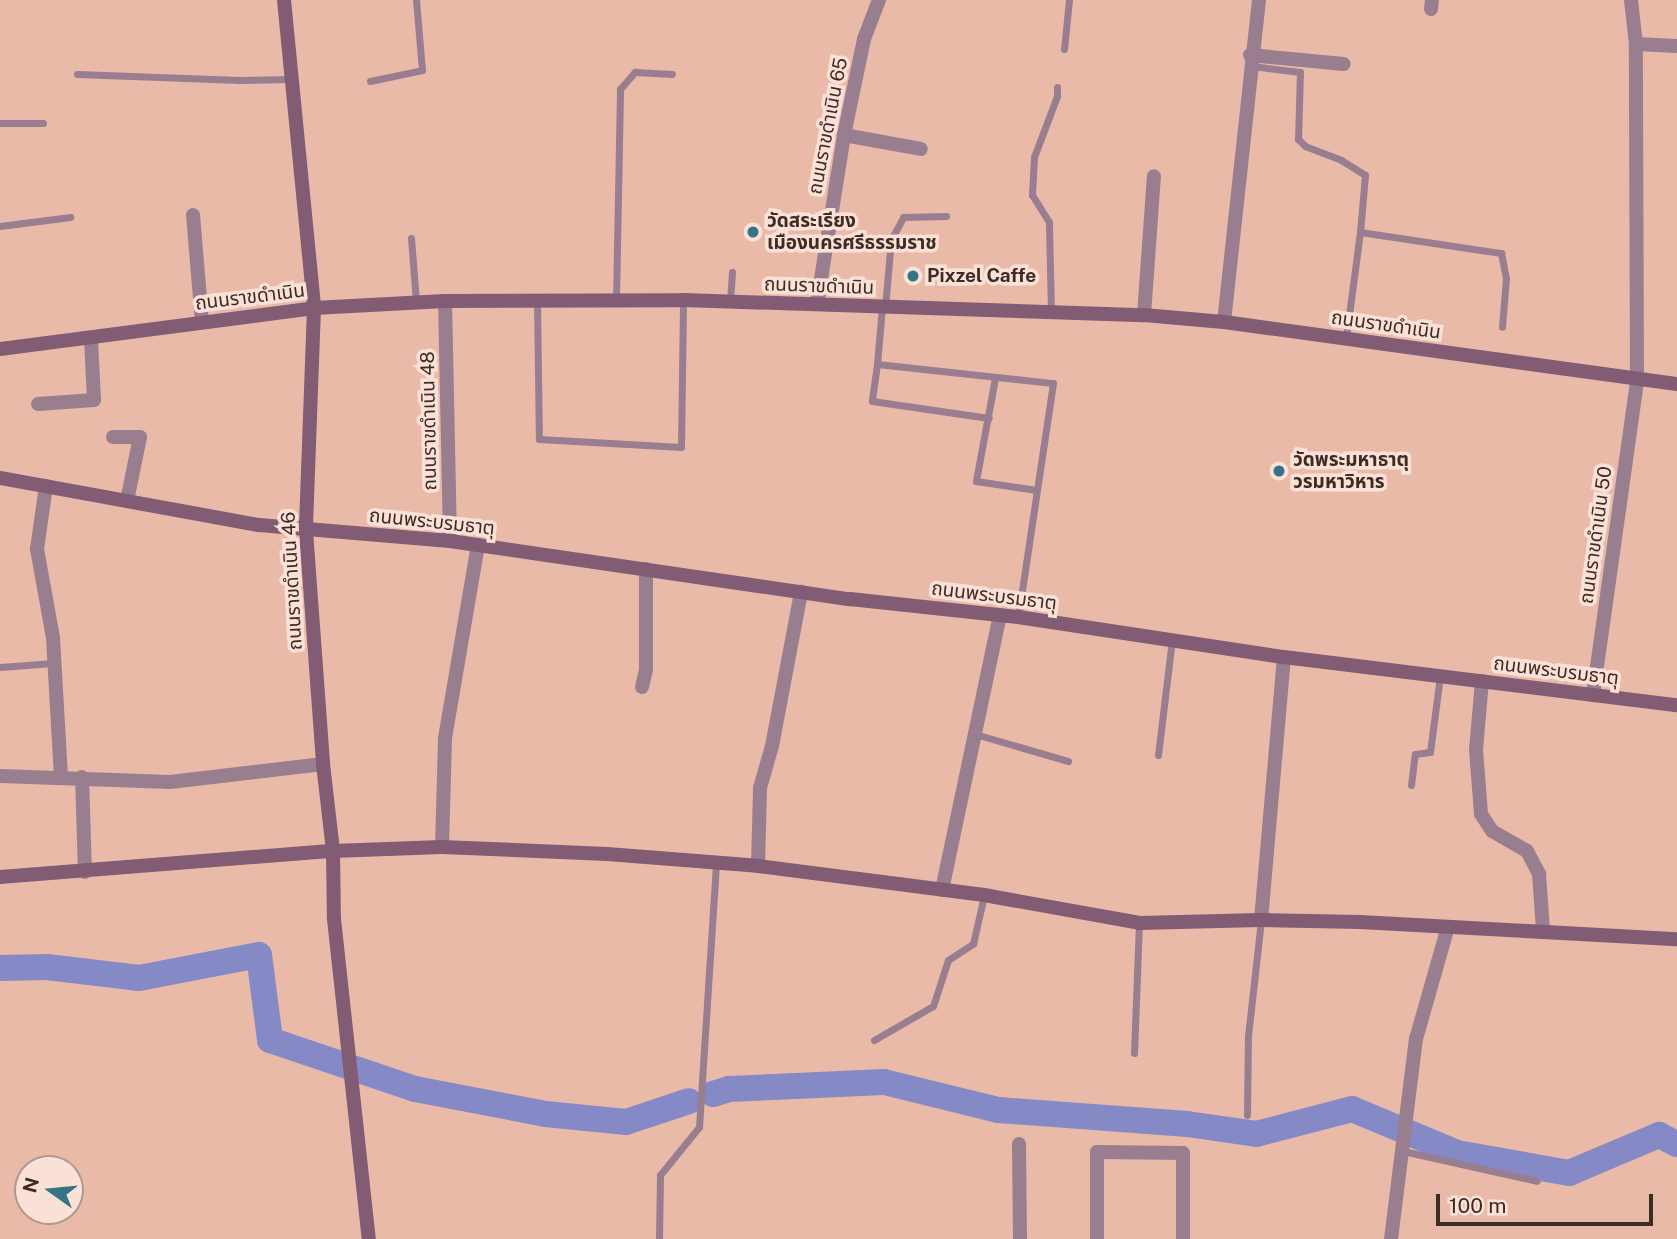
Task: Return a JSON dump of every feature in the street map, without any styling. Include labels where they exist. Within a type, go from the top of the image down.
[{"type":"street","name":"ถนนราขดำเนิน 46","points":[[284,0],[314,308],[306,531],[323,764],[333,851],[334,919],[369,1239]]},
{"type":"street","name":"ถนนราขดำเนิน 65","points":[[817,304],[844,135],[864,39],[879,0]]},
{"type":"street","points":[[1224,322],[1250,61],[1259,0]]},
{"type":"street","name":"ถนนราขดำเนิน 50","points":[[1593,695],[1637,380],[1636,44],[1631,0]]},
{"type":"street","points":[[1636,44],[1677,46]]},
{"type":"street","points":[[1250,61],[1344,64]]},
{"type":"street","points":[[844,135],[921,149]]},
{"type":"street","points":[[1144,315],[1154,176]]},
{"type":"street","points":[[193,215],[202,322]]},
{"type":"street","name":"ถนนราขดำเนิน","points":[[0,349],[314,308],[445,300],[683,300],[1144,315],[1224,322],[1677,384]]},
{"type":"street","name":"ถนนราขดำเนิน 48","points":[[445,300],[450,541]]},
{"type":"street","points":[[38,404],[94,400],[91,338]]},
{"type":"street","points":[[113,436],[140,437],[127,501]]},
{"type":"street","name":"ถนนพระบรมธาตุ","points":[[0,478],[306,531],[450,541],[801,592],[1018,617],[1284,657],[1677,705]]},
{"type":"street","points":[[47,486],[37,549],[53,638],[61,776]]},
{"type":"street","points":[[442,847],[446,738],[478,545]]},
{"type":"street","points":[[642,687],[646,669],[646,569]]},
{"type":"street","points":[[758,866],[761,788],[772,746],[801,592]]},
{"type":"street","points":[[942,890],[1000,615]]},
{"type":"street","points":[[1261,920],[1284,657]]},
{"type":"street","points":[[1482,681],[1476,748],[1481,814],[1492,831],[1527,851],[1539,874],[1543,930]]},
{"type":"street","points":[[0,776],[61,776],[170,782],[323,764]]},
{"type":"street","points":[[82,777],[85,872]]},
{"type":"street","points":[[0,877],[333,851],[442,847],[607,853],[758,866],[984,895],[1139,923],[1261,920],[1543,930],[1677,939]]},
{"type":"street","points":[[1391,1239],[1416,1039],[1448,927]]},
{"type":"street","points":[[1019,1144],[1020,1239]]},
{"type":"street","points":[[1097,1239],[1097,1153],[1183,1153],[1183,1239]]},
{"type":"lane","points":[[370,81],[422,70],[416,0]]},
{"type":"lane","points":[[1064,49],[1069,0]]},
{"type":"lane","points":[[1250,61],[1300,72],[1298,139],[1304,146],[1341,160],[1365,174],[1346,339]]},
{"type":"lane","points":[[616,300],[620,89],[635,72],[672,74]]},
{"type":"lane","points":[[77,74],[240,80],[291,79]]},
{"type":"lane","points":[[1051,314],[1049,222],[1031,195],[1034,157],[1058,87]]},
{"type":"lane","points":[[0,123],[43,123]]},
{"type":"lane","points":[[946,216],[903,217],[891,240],[872,401],[989,418]]},
{"type":"lane","points":[[0,226],[71,217]]},
{"type":"lane","points":[[1360,232],[1501,253],[1506,278],[1502,327]]},
{"type":"lane","points":[[411,238],[416,302]]},
{"type":"lane","points":[[729,302],[732,272]]},
{"type":"lane","points":[[537,300],[539,439],[681,447],[683,300]]},
{"type":"lane","points":[[877,364],[1053,383],[1018,617]]},
{"type":"lane","points":[[995,378],[976,481],[1036,490]]},
{"type":"lane","points":[[1158,755],[1172,640]]},
{"type":"lane","points":[[0,667],[54,663]]},
{"type":"lane","points":[[1411,785],[1415,754],[1430,752],[1440,676]]},
{"type":"lane","points":[[975,734],[1068,761]]},
{"type":"lane","points":[[659,1239],[660,1175],[699,1127],[716,863]]},
{"type":"lane","points":[[874,1040],[933,1006],[948,960],[973,944],[984,895]]},
{"type":"lane","points":[[1247,1115],[1248,1036],[1261,920]]},
{"type":"lane","points":[[1134,1053],[1139,923]]},
{"type":"lane","points":[[1403,1148],[1537,1181]]},
{"type":"waterway","points":[[0,968],[47,967],[139,978],[259,955],[270,1040],[415,1089],[546,1114],[626,1122],[689,1101]]},
{"type":"waterway","points":[[713,1094],[729,1089],[884,1082],[998,1110],[1187,1124],[1256,1134],[1352,1109],[1457,1153],[1569,1173],[1659,1135],[1677,1144]]},
{"type":"place","name":"วัดสระเรียง เมืองนครศรีธรรมราช","points":[[753,232]]},
{"type":"place","name":"Pixzel Caffe","points":[[913,276]]},
{"type":"place","name":"วัดพระมหาธาตุ วรมหาวิหาร","points":[[1279,471]]}]
